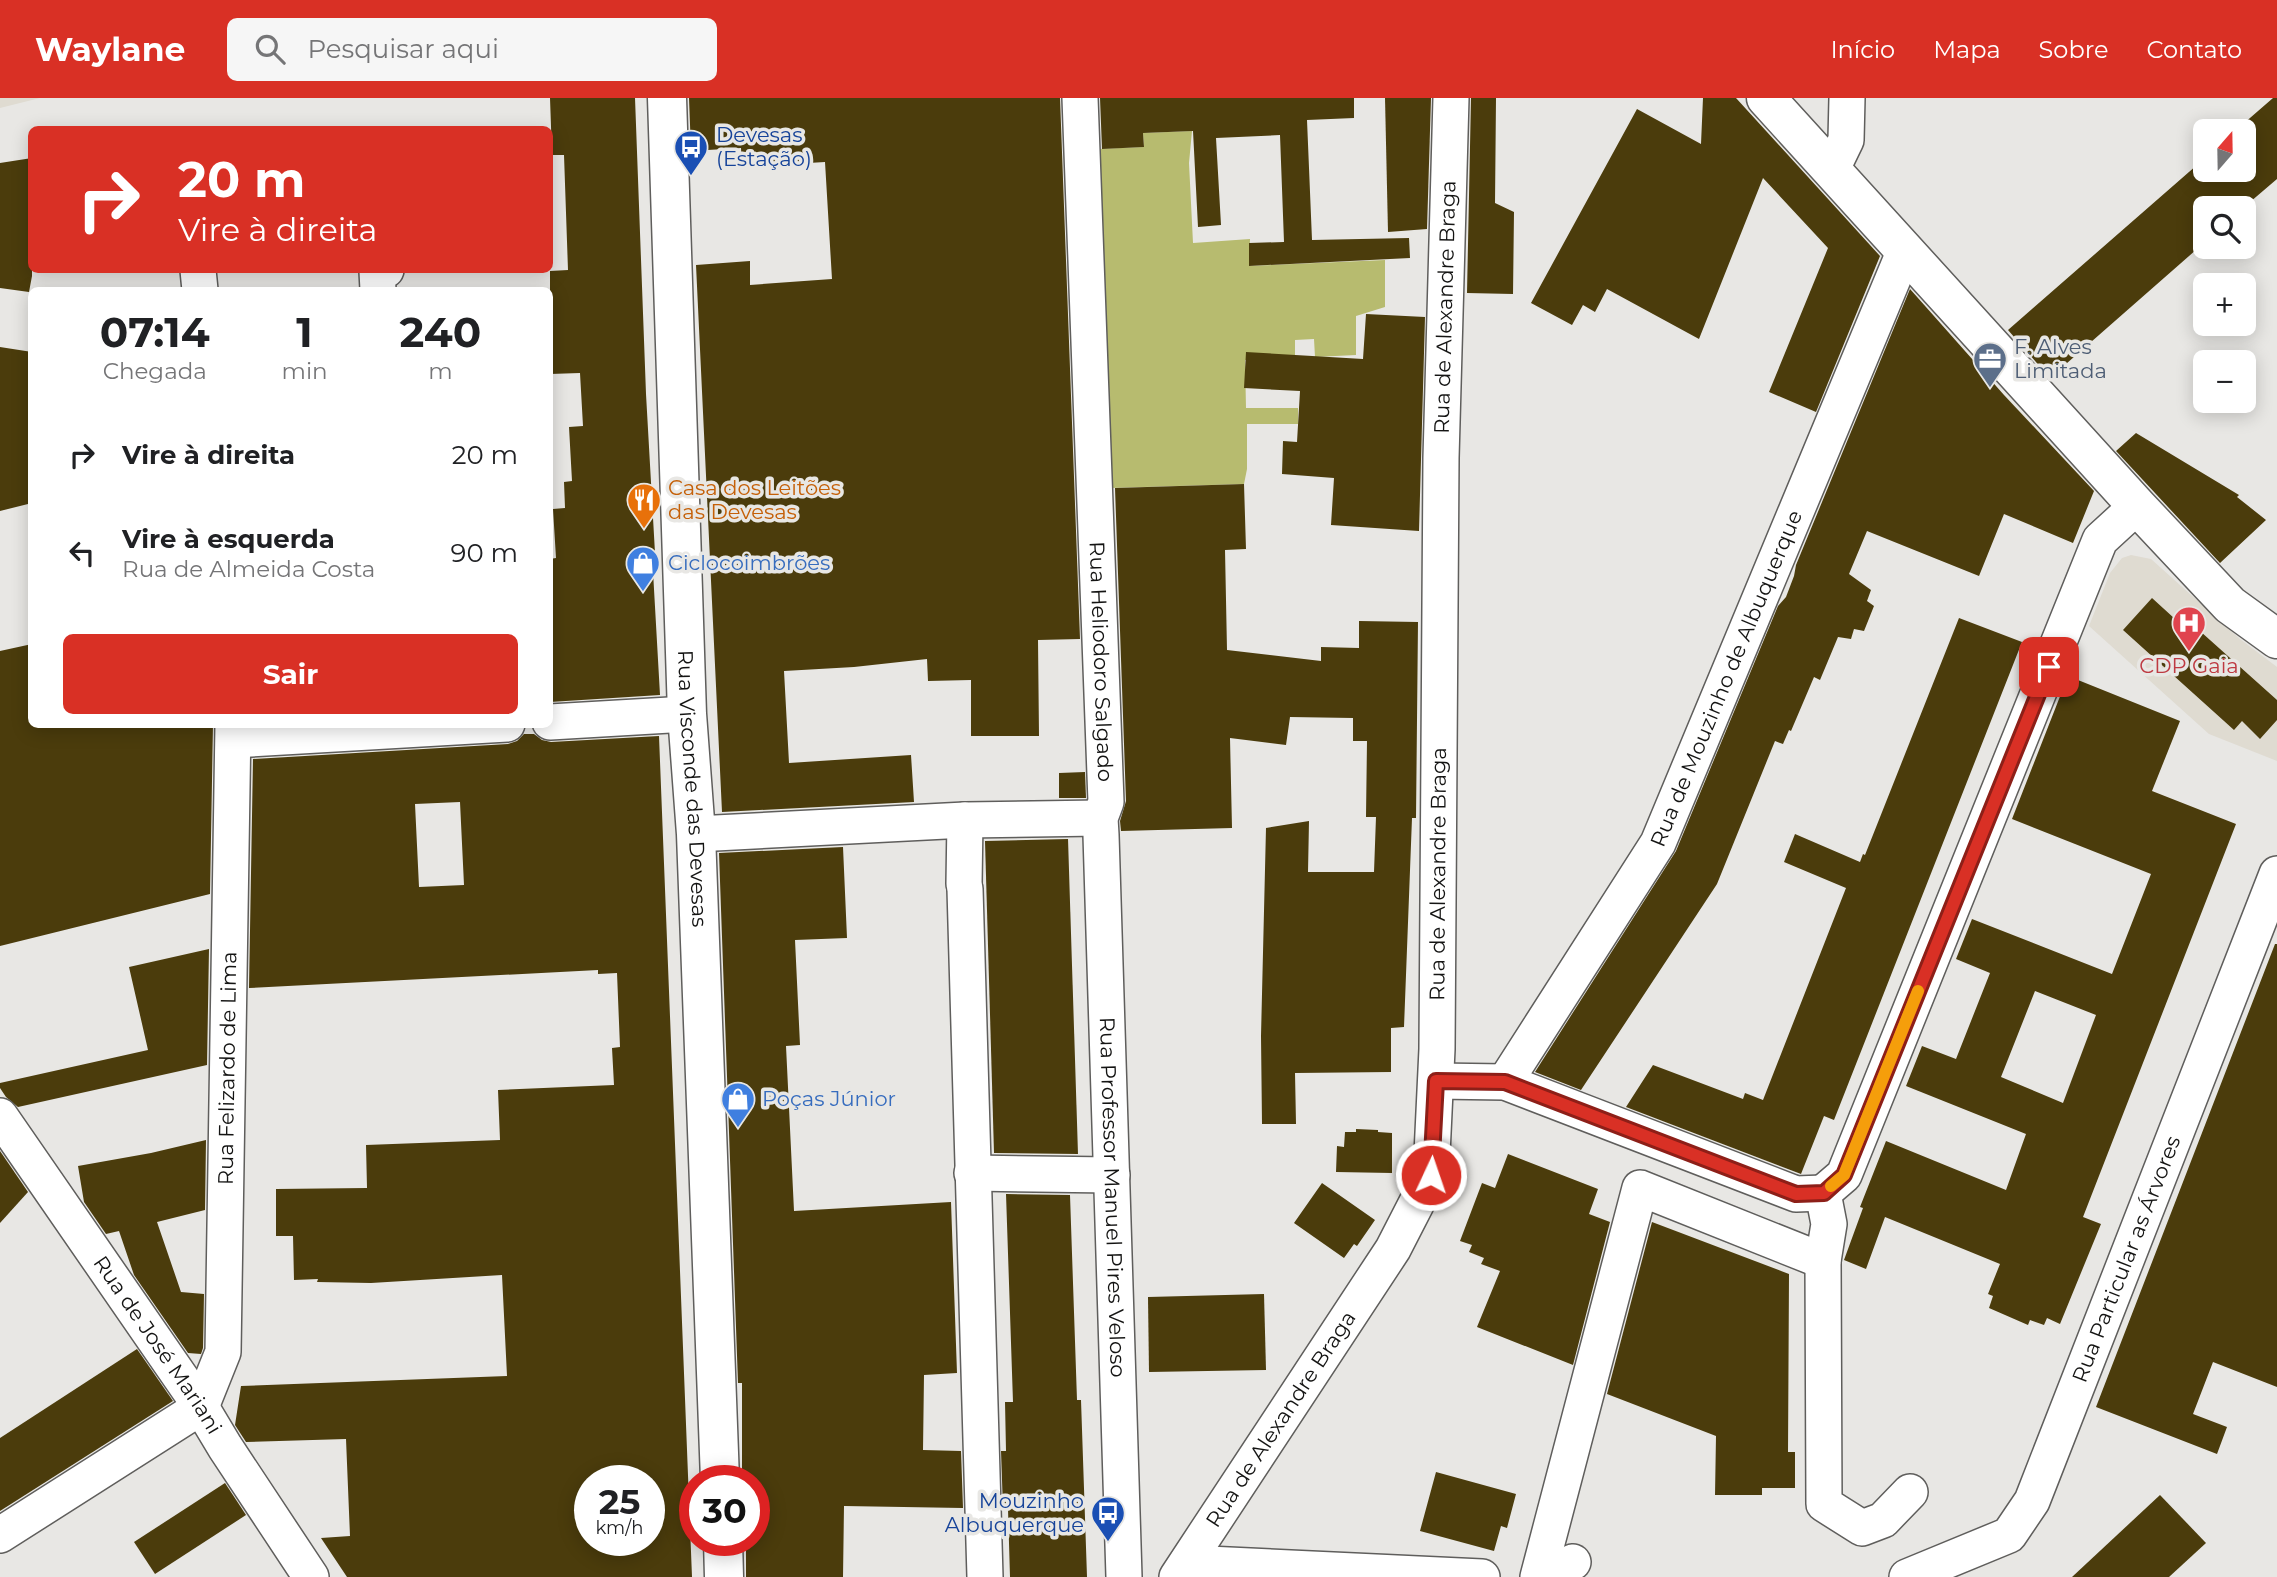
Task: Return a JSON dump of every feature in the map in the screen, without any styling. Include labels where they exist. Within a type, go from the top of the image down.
[{"type":"main road","name":"Rua Visconde das Devesas","points":[[667,98],[687,714],[696,834],[719,1465]]},
{"type":"main road","points":[[1766,98],[2230,605],[2277,639]]},
{"type":"main road","points":[[723,1556],[724,1577]]},
{"type":"street","name":"Rua Heliodoro Salgado","points":[[1080,98],[1105,788],[1105,802],[1100,818]]},
{"type":"street","name":"Rua de Alexandre Braga","points":[[1182,1570],[1399,1237],[1431,1175],[1436,1081],[1441,458],[1451,98]]},
{"type":"street","points":[[1832,169],[1846,140],[1847,98]]},
{"type":"street","name":"Rua de Mouzinho de Albuquerque","points":[[1505,1082],[1658,843],[1905,250]]},
{"type":"street","points":[[1436,1081],[1505,1082],[1796,1194],[1824,1193],[1844,1175],[2100,540],[2137,506]]},
{"type":"street","points":[[553,722],[687,714]]},
{"type":"street","points":[[234,732],[370,728]]},
{"type":"street","name":"Rua Felizardo de Lima","points":[[201,1407],[223,1352],[234,732]]},
{"type":"street","points":[[696,834],[965,820],[1100,818]]},
{"type":"street","name":"Rua Professor Manuel Pires Veloso","points":[[1100,818],[1124,1577]]},
{"type":"street","points":[[965,820],[972,1173],[985,1577]]},
{"type":"street","name":"Rua Particular as Árvores","points":[[1907,1577],[2008,1535],[2032,1502],[2277,874]]},
{"type":"street","name":"Rua de José Mariani","points":[[3,1128],[201,1407],[311,1577]]},
{"type":"street","points":[[972,1173],[1112,1175]]},
{"type":"street","points":[[1551,1572],[1640,1188],[1824,1261]]},
{"type":"street","points":[[1824,1193],[1829,1224],[1824,1261],[1824,1504],[1862,1528],[1883,1520],[1910,1492]]},
{"type":"street","points":[[0,1535],[201,1407]]},
{"type":"street","points":[[1182,1570],[1482,1577]]},
{"type":"shaded area","points":[[0,98],[40,98],[0,108]]},
{"type":"shaded area","name":"CDP Gaia","points":[[2131,555],[2151,559],[2240,639],[2277,667],[2277,761],[2209,734],[2089,626],[2110,573],[2122,558]]},
{"type":"green space","points":[[1192,131],[1189,163],[1193,243],[1250,239],[1249,266],[1385,260],[1385,307],[1356,316],[1356,355],[1315,357],[1314,339],[1295,340],[1295,357],[1245,360],[1246,408],[1298,408],[1298,424],[1247,424],[1247,469],[1244,484],[1111,488],[1097,149],[1144,147],[1143,133]]},
{"type":"building","points":[[550,98],[635,98],[660,695],[553,702],[553,558],[556,558],[553,509],[565,508],[564,482],[572,481],[569,427],[583,426],[580,373],[553,374],[553,287],[550,287],[550,273],[568,270],[564,155],[553,155]]},
{"type":"building","points":[[689,98],[1060,98],[1080,639],[1038,640],[1039,736],[971,736],[971,680],[928,681],[927,659],[784,671],[789,763],[911,755],[914,802],[722,812],[696,265],[750,261],[750,285],[832,279],[825,162],[742,167],[741,148],[691,151]]},
{"type":"building","points":[[1100,98],[1354,98],[1354,118],[1307,120],[1312,240],[1409,238],[1410,258],[1249,266],[1249,243],[1284,242],[1280,135],[1216,138],[1221,225],[1198,227],[1193,131],[1143,133],[1144,147],[1102,149]]},
{"type":"building","points":[[1385,98],[1431,98],[1427,229],[1388,232]]},
{"type":"building","points":[[1471,98],[1496,98],[1495,203],[1514,212],[1513,294],[1467,293]]},
{"type":"building","points":[[1703,98],[1736,98],[1880,256],[1816,412],[1769,392],[1828,248],[1763,178],[1699,339],[1607,289],[1595,312],[1583,305],[1572,325],[1531,303],[1637,109],[1701,144]]},
{"type":"building","points":[[2273,98],[2277,98],[2277,179],[2256,197],[2193,196],[2193,253],[2050,378],[2008,330],[2193,168],[2193,182],[2256,182],[2256,119],[2249,119]]},
{"type":"building","points":[[28,159],[28,273],[32,273],[32,276],[28,292],[0,288],[0,163]]},
{"type":"building","points":[[1910,289],[2094,491],[2073,543],[2004,514],[1979,576],[1867,531],[1849,574],[1871,590],[1867,601],[1874,606],[1864,631],[1854,629],[1851,639],[1838,637],[1820,680],[1814,677],[1791,731],[1789,730],[1783,744],[1775,741],[1717,884],[1581,1090],[1535,1072],[1676,851],[1778,606],[1786,597],[1796,565]]},
{"type":"building","points":[[1366,314],[1425,317],[1419,531],[1331,525],[1334,478],[1282,474],[1283,441],[1297,442],[1300,391],[1244,388],[1246,352],[1363,359]]},
{"type":"building","points":[[0,347],[28,351],[28,504],[0,511]]},
{"type":"building","points":[[2136,433],[2239,495],[2237,497],[2266,520],[2220,563],[2116,451]]},
{"type":"building","points":[[1244,484],[1246,549],[1225,550],[1227,650],[1321,661],[1321,647],[1359,648],[1359,621],[1418,622],[1416,818],[1412,818],[1404,1027],[1391,1028],[1391,1072],[1295,1073],[1296,1124],[1262,1124],[1261,1036],[1266,828],[1309,821],[1308,872],[1374,872],[1376,817],[1366,817],[1367,741],[1353,741],[1353,718],[1290,717],[1286,745],[1230,738],[1232,828],[1121,831],[1120,821],[1126,801],[1115,488]]},
{"type":"building","points":[[2152,598],[2186,629],[2191,623],[2277,700],[2277,720],[2260,739],[2242,721],[2234,730],[2123,630]]},
{"type":"building","points":[[1959,618],[2022,642],[1834,1120],[1824,1116],[1801,1174],[1626,1107],[1653,1065],[1743,1099],[1745,1093],[1763,1100],[1846,888],[1784,862],[1795,834],[1860,862]]},
{"type":"building","points":[[28,645],[28,728],[213,728],[210,894],[0,946],[0,651]]},
{"type":"building","points":[[2068,676],[2180,721],[2152,791],[2236,824],[2083,1217],[2101,1224],[2060,1324],[2047,1318],[2044,1325],[2030,1320],[2028,1325],[1989,1308],[1993,1296],[1988,1294],[2000,1264],[1885,1217],[1866,1269],[1844,1260],[1863,1208],[1860,1207],[1886,1141],[2006,1190],[2026,1134],[1906,1086],[1922,1046],[1956,1059],[1990,973],[1956,959],[1972,919],[2112,974],[2151,874],[2012,819]],"holes":[[[2035,991],[2096,1015],[2063,1103],[2001,1077]]]},
{"type":"building","points":[[524,734],[534,734],[551,742],[659,736],[688,1465],[679,1465],[679,1556],[691,1556],[692,1577],[347,1577],[321,1538],[350,1536],[346,1439],[246,1442],[235,1425],[241,1386],[507,1376],[502,1275],[371,1283],[294,1280],[293,1236],[276,1236],[276,1189],[367,1188],[366,1145],[500,1140],[498,1090],[614,1085],[612,1048],[620,1047],[617,973],[598,974],[598,970],[249,988],[253,759],[508,744],[517,741]],"holes":[[[460,802],[464,885],[419,887],[415,804]]]},
{"type":"building","points":[[1085,772],[1086,798],[1059,798],[1059,773]]},
{"type":"building","points":[[1068,839],[1078,1154],[994,1153],[985,841]]},
{"type":"building","points":[[843,847],[847,938],[795,940],[800,1045],[786,1046],[794,1211],[951,1202],[957,1373],[924,1375],[923,1450],[961,1451],[963,1508],[844,1506],[843,1577],[746,1577],[746,1556],[770,1556],[770,1465],[742,1465],[742,1383],[738,1383],[719,853]]},
{"type":"building","points":[[2275,944],[2277,1387],[2213,1362],[2193,1414],[2227,1427],[2217,1454],[2096,1407]]},
{"type":"building","points":[[209,949],[207,1065],[18,1107],[6,1097],[0,1083],[148,1050],[129,967]]},
{"type":"building","points":[[1356,1129],[1392,1133],[1392,1173],[1336,1172],[1337,1146],[1344,1147],[1345,1132],[1356,1132]]},
{"type":"building","points":[[206,1140],[205,1210],[157,1222],[181,1292],[204,1294],[201,1354],[188,1353],[134,1275],[119,1231],[106,1234],[84,1202],[78,1166]]},
{"type":"building","points":[[0,1151],[28,1192],[0,1223]]},
{"type":"building","points":[[1508,1154],[1598,1189],[1589,1214],[1610,1222],[1573,1365],[1477,1327],[1500,1271],[1481,1264],[1484,1258],[1469,1252],[1472,1245],[1460,1241],[1482,1183],[1495,1188]]},
{"type":"building","points":[[1322,1183],[1375,1220],[1357,1246],[1354,1244],[1344,1258],[1294,1223]]},
{"type":"building","points":[[1006,1194],[1070,1195],[1077,1400],[1081,1400],[1087,1577],[1010,1577],[1008,1509],[1003,1509],[1001,1451],[1006,1451],[1005,1402],[1013,1402]]},
{"type":"building","points":[[1652,1222],[1789,1274],[1788,1452],[1795,1452],[1795,1488],[1762,1488],[1762,1495],[1715,1495],[1716,1436],[1607,1394]]},
{"type":"building","points":[[1264,1294],[1266,1370],[1149,1372],[1148,1297]]},
{"type":"building","points":[[137,1349],[173,1401],[0,1511],[0,1438]]},
{"type":"building","points":[[1436,1472],[1516,1494],[1507,1528],[1501,1526],[1494,1551],[1420,1531]]},
{"type":"building","points":[[225,1483],[246,1515],[155,1574],[134,1542]]},
{"type":"building","points":[[2160,1495],[2206,1543],[2169,1577],[2072,1577]]},
{"type":"slow traffic","points":[[1831,1186],[1844,1175],[1918,991]]},
{"type":"place","name":"Devesas (Estação)","points":[[691,177]]},
{"type":"place","name":"F. Alves Limitada","points":[[1990,389]]},
{"type":"place","name":"Casa dos Leitões das Devesas","points":[[644,530]]},
{"type":"place","name":"Ciclocoimbrões","points":[[643,593]]},
{"type":"place","name":"CDP Gaia","points":[[2189,653]]},
{"type":"place","name":"Poças Júnior","points":[[738,1129]]},
{"type":"place","name":"Mouzinho Albuquerque","points":[[1108,1543]]},
{"type":"route","points":[[1431,1175],[1436,1081],[1505,1082],[1796,1194],[1824,1193],[1844,1175],[2049,667]]}]
